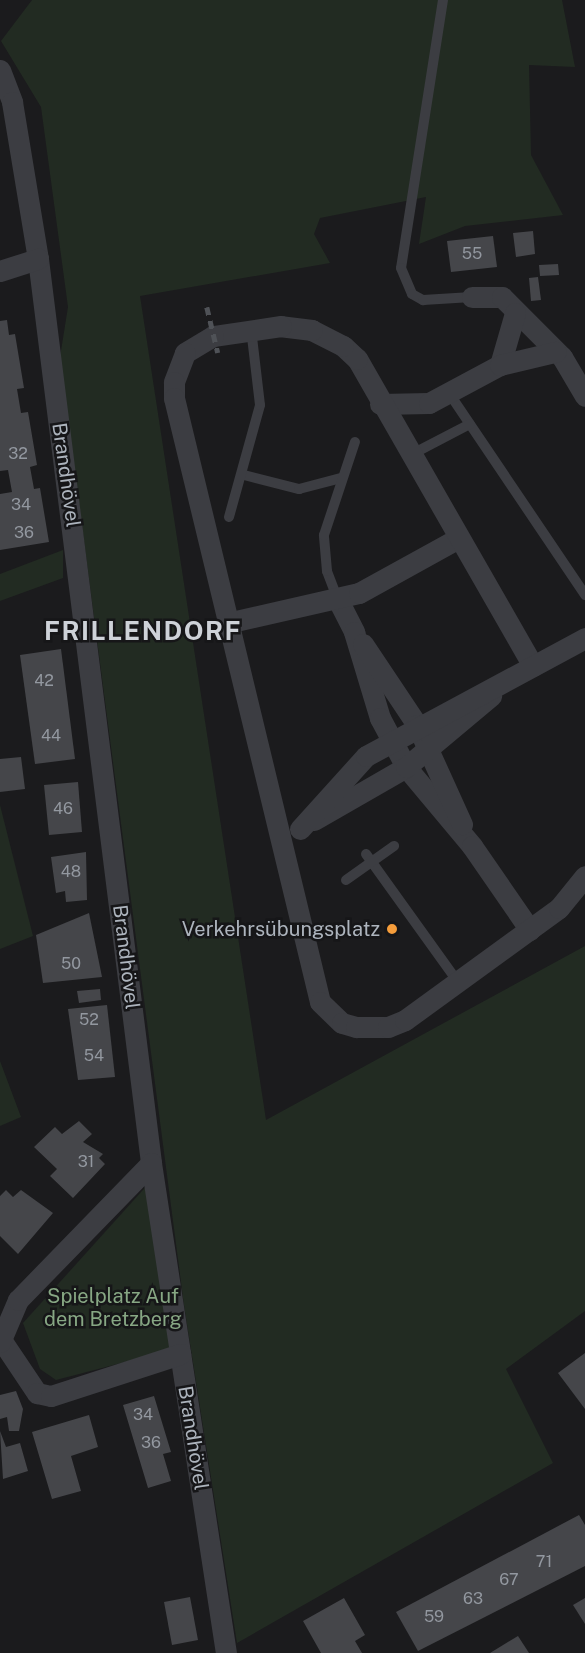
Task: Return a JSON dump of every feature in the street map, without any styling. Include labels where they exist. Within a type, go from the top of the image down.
[{"type":"street","name":"Brandhövel","points":[[0,70],[12,102],[38,259],[152,1163],[226,1653]]},
{"type":"street","points":[[0,271],[38,259]]},
{"type":"street","points":[[472,297],[502,297],[515,314],[555,352],[585,396]]},
{"type":"street","points":[[500,364],[515,314]]},
{"type":"street","points":[[533,666],[457,539],[415,453],[380,404],[357,359],[327,335],[299,326],[252,328],[202,339],[185,353],[174,382],[227,623],[313,990],[337,1019],[356,1027],[388,1027],[458,982],[559,908],[585,876]]},
{"type":"street","points":[[380,404],[422,404],[452,397],[500,364],[555,352]]},
{"type":"street","points":[[227,623],[338,600],[457,539]]},
{"type":"street","points":[[338,600],[354,633],[392,742],[406,767],[472,846],[530,930]]},
{"type":"street","points":[[354,633],[417,725],[430,749],[472,846]]},
{"type":"street","points":[[300,829],[366,756],[417,725],[508,681],[585,638]]},
{"type":"street","points":[[278,844],[406,767],[508,681]]},
{"type":"street","points":[[152,1163],[18,1300],[1,1341],[37,1392],[51,1396],[180,1354]]},
{"type":"lane","points":[[443,0],[407,212],[401,268],[412,294],[435,301],[472,297]]},
{"type":"lane","points":[[229,517],[244,475],[260,405],[252,328]]},
{"type":"lane","points":[[452,397],[585,596]]},
{"type":"lane","points":[[415,453],[470,424]]},
{"type":"lane","points":[[338,600],[323,551],[341,477],[355,442]]},
{"type":"lane","points":[[244,475],[298,489],[341,477]]},
{"type":"lane","points":[[346,880],[369,858],[394,846]]},
{"type":"lane","points":[[369,858],[458,982]]},
{"type":"green space","points":[[32,0],[562,0],[575,67],[529,65],[531,155],[563,215],[465,226],[419,244],[426,197],[320,218],[314,234],[330,263],[140,296],[266,1120],[585,946],[585,1311],[506,1369],[553,1463],[237,1643],[184,1305],[60,357],[68,307],[41,107],[1,41]]},
{"type":"green space","points":[[63,550],[63,578],[0,601],[0,574]]},
{"type":"green space","points":[[0,805],[33,936],[0,949]]},
{"type":"green space","points":[[0,1061],[21,1117],[0,1126]]},
{"type":"green space","name":"Spielplatz Auf dem Bretzberg","points":[[151,1181],[175,1349],[56,1380],[40,1369],[23,1323]]},
{"type":"building","points":[[533,231],[535,254],[516,257],[513,233]]},
{"type":"building","points":[[493,236],[497,267],[451,272],[447,241]]},
{"type":"building","points":[[558,264],[559,275],[540,276],[539,265]]},
{"type":"building","points":[[538,277],[541,300],[531,301],[529,278]]},
{"type":"building","points":[[7,320],[9,335],[15,334],[24,388],[17,389],[21,413],[28,412],[37,465],[30,467],[34,489],[40,488],[49,542],[0,550],[0,494],[12,492],[8,470],[0,471],[0,321]]},
{"type":"building","points":[[61,649],[75,759],[35,764],[20,655]]},
{"type":"building","points":[[21,757],[25,789],[0,792],[0,759]]},
{"type":"building","points":[[78,782],[82,832],[49,835],[44,785]]},
{"type":"building","points":[[86,852],[87,900],[66,902],[65,891],[56,893],[51,857]]},
{"type":"building","points":[[89,913],[102,977],[43,983],[36,935]]},
{"type":"building","points":[[100,989],[101,1000],[79,1003],[77,991]]},
{"type":"building","points":[[107,1005],[115,1077],[78,1080],[68,1009]]},
{"type":"building","points":[[79,1121],[92,1134],[83,1142],[103,1154],[99,1158],[105,1164],[73,1198],[50,1176],[57,1169],[34,1147],[55,1127],[62,1134]]},
{"type":"building","points":[[6,1190],[13,1197],[21,1190],[53,1213],[18,1254],[0,1236],[0,1196]]},
{"type":"building","points":[[585,1353],[585,1409],[558,1373]]},
{"type":"building","points":[[16,1391],[23,1409],[19,1431],[9,1431],[7,1417],[0,1419],[0,1395]]},
{"type":"building","points":[[154,1396],[171,1452],[163,1454],[171,1481],[148,1488],[123,1405]]},
{"type":"building","points":[[89,1415],[98,1447],[71,1456],[81,1491],[52,1499],[32,1432]]},
{"type":"building","points":[[0,1431],[6,1447],[20,1443],[28,1471],[3,1479]]},
{"type":"building","points":[[579,1515],[585,1525],[585,1566],[418,1651],[396,1612]]},
{"type":"building","points":[[190,1597],[198,1640],[172,1645],[164,1602]]},
{"type":"building","points":[[344,1598],[365,1635],[355,1641],[362,1653],[321,1653],[303,1621]]},
{"type":"building","points":[[585,1598],[585,1624],[573,1605]]},
{"type":"building","points":[[518,1636],[529,1653],[490,1653]]},
{"type":"railway","points":[[207,307],[218,353]]},
{"type":"place","name":"Verkehrsübungsplatz","points":[[392,929]]},
{"type":"district","name":"FRILLENDORF","points":[[143,631]]}]
